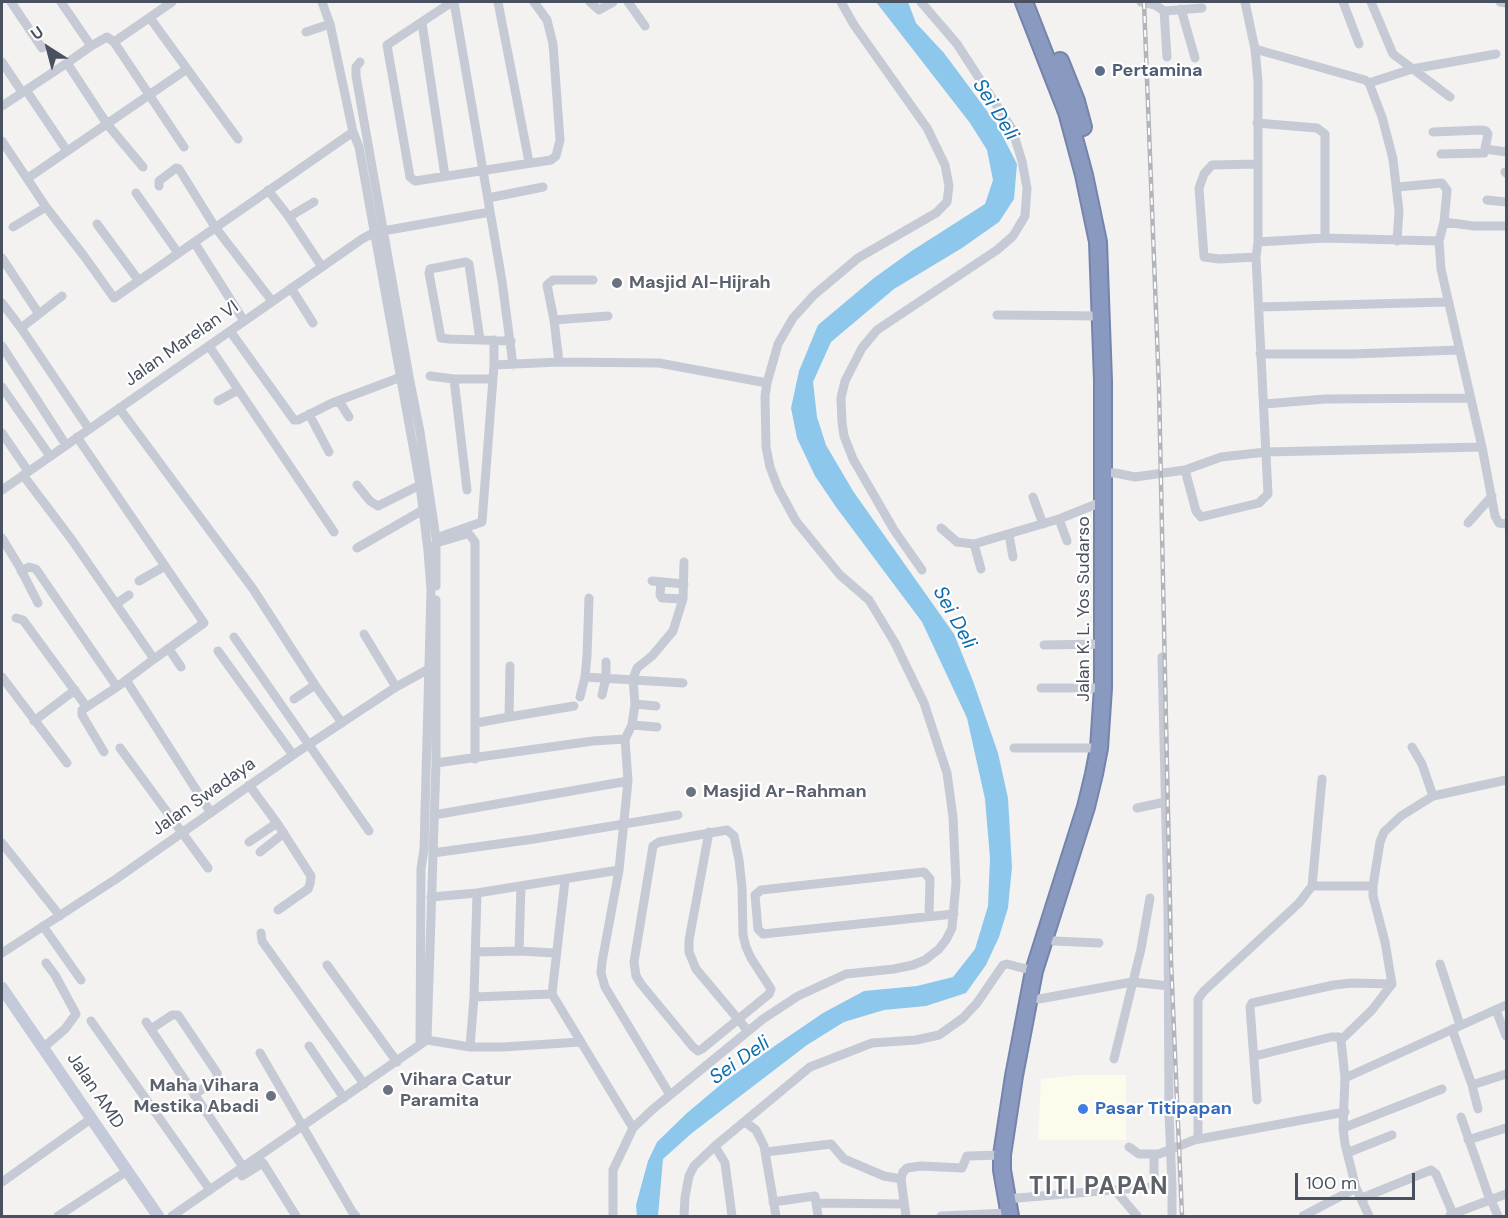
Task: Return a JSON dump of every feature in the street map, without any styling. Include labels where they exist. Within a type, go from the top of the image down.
[{"type":"highway","name":"Jalan K. L. Yos Sudarso","points":[[1012,1208],[1002,1155],[1020,1066],[1034,971],[1086,807],[1099,748],[1103,688],[1104,501],[1110,473],[1098,242],[1084,175],[1067,112],[1024,2]]},
{"type":"highway","name":"Jalan K. L. Yos Sudarso","points":[[1012,1208],[1012,1155],[1020,1066],[1054,941],[1093,819],[1110,738],[1113,711],[1110,260],[1104,219],[1076,101],[1036,2]]},
{"type":"street","points":[[11,2],[42,48]]},
{"type":"street","points":[[61,2],[91,46]]},
{"type":"street","points":[[114,42],[172,2]]},
{"type":"street","points":[[322,2],[330,24],[353,132],[359,147],[420,485],[431,590],[427,670],[424,849],[421,869],[424,1043]]},
{"type":"street","points":[[513,365],[488,198],[482,171],[453,2],[387,45],[410,177],[415,181],[482,171],[554,158],[558,152],[560,140],[555,56],[547,20],[534,2]]},
{"type":"street","points":[[498,2],[529,162]]},
{"type":"street","points":[[590,2],[599,10],[613,2]]},
{"type":"street","points":[[628,2],[645,26]]},
{"type":"street","points":[[613,1216],[613,1170],[633,1128],[669,1095],[748,1031],[798,996],[822,983],[846,974],[894,969],[925,960],[939,949],[952,928],[956,883],[953,817],[946,772],[936,734],[895,643],[869,600],[840,575],[796,521],[778,488],[766,447],[767,383],[778,344],[793,318],[814,295],[858,258],[936,213],[947,202],[949,186],[945,165],[927,128],[854,25],[841,2]]},
{"type":"street","points":[[921,2],[957,44],[1012,129],[1022,161],[1027,188],[1025,216],[1013,236],[997,250],[877,330],[862,348],[845,381],[841,398],[842,422],[844,436],[853,459],[894,530],[922,570]]},
{"type":"street","points":[[1141,2],[1155,5],[1164,11],[1202,8]]},
{"type":"street","points":[[1185,470],[1196,511],[1201,517],[1251,506],[1265,500],[1268,494],[1256,257],[1258,242],[1258,81],[1255,49],[1245,2]]},
{"type":"street","points":[[1343,2],[1359,44]]},
{"type":"street","points":[[1371,2],[1389,49],[1397,58],[1450,98]]},
{"type":"street","points":[[1500,2],[1506,3]]},
{"type":"street","points":[[1180,9],[1195,58]]},
{"type":"street","points":[[1164,11],[1167,57]]},
{"type":"street","points":[[150,18],[238,140]]},
{"type":"street","points":[[422,23],[445,176]]},
{"type":"street","points":[[306,32],[330,24]]},
{"type":"street","points":[[2,106],[106,37],[114,42],[184,147]]},
{"type":"street","points":[[1255,49],[1369,83],[1382,117],[1393,159],[1399,211],[1397,241]]},
{"type":"street","points":[[1369,83],[1412,69],[1496,54]]},
{"type":"street","points":[[2,62],[68,151]]},
{"type":"street","points":[[360,62],[356,67],[356,76],[420,432],[436,538],[482,522],[494,340]]},
{"type":"street","points":[[67,63],[107,124],[143,167]]},
{"type":"street","points":[[28,178],[188,69]]},
{"type":"street","points":[[1257,123],[1317,128],[1325,134],[1325,238]]},
{"type":"street","points":[[1433,132],[1484,130],[1488,134],[1484,153],[1441,154]]},
{"type":"street","points":[[2,141],[46,207],[114,298],[353,132]]},
{"type":"street","points":[[1485,149],[1506,152]]},
{"type":"street","points":[[1256,257],[1204,257],[1199,188],[1204,174],[1212,165],[1258,164]]},
{"type":"street","points":[[159,186],[159,181],[176,168],[179,169],[215,227],[272,301]]},
{"type":"street","points":[[1397,187],[1442,183],[1447,190],[1444,222],[1439,242],[1441,269],[1497,520],[1499,523],[1506,524]]},
{"type":"street","points":[[488,198],[543,187]]},
{"type":"street","points":[[268,190],[322,267]]},
{"type":"street","points":[[136,193],[178,253]]},
{"type":"street","points":[[1487,200],[1506,202]]},
{"type":"street","points":[[289,217],[314,202]]},
{"type":"street","points":[[13,227],[46,207]]},
{"type":"street","name":"Jalan Marelan VI","points":[[2,490],[373,233],[490,212]]},
{"type":"street","points":[[1444,222],[1474,226],[1506,226]]},
{"type":"street","points":[[97,224],[139,281]]},
{"type":"street","points":[[1258,242],[1325,238],[1439,242]]},
{"type":"street","points":[[194,242],[244,321]]},
{"type":"street","points":[[2,258],[39,314]]},
{"type":"street","points":[[480,340],[469,264],[466,262],[430,269],[441,338],[480,340],[511,341]]},
{"type":"street","points":[[559,363],[554,320],[547,288],[550,281],[593,280]]},
{"type":"street","points":[[291,288],[314,323]]},
{"type":"street","points":[[21,328],[62,296]]},
{"type":"street","points":[[1259,307],[1447,302]]},
{"type":"street","points":[[2,303],[89,429]]},
{"type":"street","points":[[997,315],[1101,316]]},
{"type":"street","points":[[554,320],[608,316]]},
{"type":"street","points":[[230,331],[291,417],[298,420],[401,377]]},
{"type":"street","points":[[2,345],[66,445]]},
{"type":"street","points":[[209,346],[334,532]]},
{"type":"street","points":[[1260,354],[1352,354],[1458,350]]},
{"type":"street","points":[[494,365],[659,363],[767,383]]},
{"type":"street","points":[[430,376],[454,379],[493,379]]},
{"type":"street","points":[[454,379],[467,490]]},
{"type":"street","points":[[2,387],[50,456]]},
{"type":"street","points":[[218,401],[238,390]]},
{"type":"street","points":[[1264,404],[1325,399],[1470,398]]},
{"type":"street","points":[[339,401],[349,417]]},
{"type":"street","points":[[119,408],[246,580],[342,723]]},
{"type":"street","points":[[309,414],[329,452]]},
{"type":"street","points":[[2,433],[26,473],[154,659]]},
{"type":"street","points":[[78,437],[204,623],[82,710],[82,716],[104,752]]},
{"type":"street","points":[[1110,473],[1135,477],[1185,470],[1221,457],[1266,452],[1482,447]]},
{"type":"street","points":[[357,485],[370,501],[378,506],[420,485]]},
{"type":"street","points":[[1468,523],[1492,496]]},
{"type":"street","points":[[1033,497],[1043,524]]},
{"type":"street","points":[[941,528],[957,542],[974,544],[1059,519],[1104,501]]},
{"type":"street","points":[[357,548],[423,510]]},
{"type":"street","points":[[1059,519],[1067,541]]},
{"type":"street","points":[[424,1043],[436,763],[436,543],[467,534],[475,542],[475,759]]},
{"type":"street","points":[[1008,535],[1013,557]]},
{"type":"street","points":[[2,538],[38,603]]},
{"type":"street","points":[[974,544],[981,569]]},
{"type":"street","points":[[669,1095],[611,999],[602,978],[602,962],[619,870],[628,781],[625,739],[632,725],[633,679],[637,668],[652,656],[674,631],[683,599],[684,562]]},
{"type":"street","points":[[139,581],[165,566]]},
{"type":"street","points":[[21,571],[29,567],[36,569],[117,687]]},
{"type":"street","points":[[683,599],[662,598],[657,581],[684,584]]},
{"type":"street","points":[[116,604],[129,594]]},
{"type":"street","points":[[580,697],[585,677],[589,598]]},
{"type":"street","points":[[15,618],[23,620],[86,706]]},
{"type":"street","points":[[364,634],[396,687]]},
{"type":"street","points":[[234,637],[369,831]]},
{"type":"street","points":[[1044,645],[1103,644]]},
{"type":"street","points":[[169,649],[181,667]]},
{"type":"street","points":[[218,651],[293,755]]},
{"type":"street","points":[[1162,657],[1172,1216]]},
{"type":"street","points":[[602,695],[606,678],[606,663]]},
{"type":"street","points":[[509,717],[510,666]]},
{"type":"street","name":"Jalan Swadaya","points":[[2,952],[60,916],[293,755],[396,687],[427,670]]},
{"type":"street","points":[[2,677],[67,763]]},
{"type":"street","points":[[585,677],[683,683]]},
{"type":"street","points":[[126,680],[212,813]]},
{"type":"street","points":[[294,699],[315,685]]},
{"type":"street","points":[[1041,688],[1103,688]]},
{"type":"street","points":[[34,721],[75,690]]},
{"type":"street","points":[[634,704],[656,706]]},
{"type":"street","points":[[476,723],[574,706]]},
{"type":"street","points":[[632,725],[657,727]]},
{"type":"street","points":[[436,763],[593,741],[625,739]]},
{"type":"street","points":[[1412,747],[1422,764],[1433,796]]},
{"type":"street","points":[[120,748],[208,868]]},
{"type":"street","points":[[1014,748],[1099,748]]},
{"type":"street","points":[[1198,1139],[1198,999],[1299,903],[1312,886],[1322,779]]},
{"type":"street","points":[[434,814],[628,781]]},
{"type":"street","points":[[1341,1040],[1372,1010],[1392,984],[1385,942],[1373,896],[1380,842],[1384,832],[1401,816],[1433,796],[1506,783]]},
{"type":"street","points":[[249,785],[284,833],[311,876],[308,889],[278,910]]},
{"type":"street","points":[[1137,808],[1165,802]]},
{"type":"street","points":[[433,853],[534,840],[678,815]]},
{"type":"street","points":[[249,842],[277,823]]},
{"type":"street","points":[[727,830],[734,836],[742,887],[742,921],[746,947],[757,969],[771,987],[769,994],[738,1020],[702,1049],[695,1050],[641,984],[634,967],[653,846],[659,842],[727,830]]},
{"type":"street","points":[[709,832],[689,940],[689,952],[696,969],[748,1031]]},
{"type":"street","points":[[260,852],[284,833]]},
{"type":"street","points":[[2,843],[60,916]]},
{"type":"street","points":[[431,897],[477,893],[619,870]]},
{"type":"street","points":[[929,916],[930,879],[924,872],[761,890],[755,895],[758,928],[763,934],[954,914]]},
{"type":"street","points":[[565,880],[552,994],[633,1128]]},
{"type":"street","points":[[519,951],[521,886]]},
{"type":"street","points":[[1312,886],[1373,886]]},
{"type":"street","points":[[470,1047],[477,893]]},
{"type":"street","points":[[1114,1059],[1142,949],[1150,898]]},
{"type":"street","points":[[43,926],[81,980]]},
{"type":"street","points":[[261,933],[262,941],[364,1084]]},
{"type":"street","points":[[1054,941],[1099,943]]},
{"type":"street","points":[[476,952],[555,952]]},
{"type":"street","points":[[44,1047],[65,1029],[76,1014],[46,963]]},
{"type":"street","points":[[1440,964],[1478,1109]]},
{"type":"street","points":[[327,965],[397,1062]]},
{"type":"street","points":[[684,1216],[685,1197],[691,1171],[715,1146],[817,1063],[872,1043],[916,1040],[939,1035],[963,1018],[1004,965],[1034,971]]},
{"type":"street","points":[[1039,999],[1132,982],[1169,986]]},
{"type":"street","points":[[1257,1100],[1250,1007],[1255,1002],[1334,985],[1392,984]]},
{"type":"street","name":"Jalan AMD","points":[[2,988],[158,1216]]},
{"type":"street","points":[[474,998],[552,994]]},
{"type":"street","points":[[1344,1078],[1506,1005]]},
{"type":"street","points":[[1496,1010],[1506,1036]]},
{"type":"street","points":[[194,1095],[218,1078],[217,1073],[178,1014],[148,1025],[242,1172]]},
{"type":"street","points":[[91,1021],[210,1190]]},
{"type":"street","points":[[1255,1056],[1331,1037],[1339,1037],[1341,1040]]},
{"type":"street","points":[[1341,1040],[1345,1112],[1343,1128],[1356,1188],[1369,1216]]},
{"type":"street","points":[[242,1172],[302,1125],[424,1043],[470,1047],[580,1042]]},
{"type":"street","points":[[309,1046],[344,1098]]},
{"type":"street","points":[[260,1053],[280,1083],[356,1216]]},
{"type":"street","points":[[1472,1085],[1506,1074]]},
{"type":"street","points":[[1343,1128],[1442,1089]]},
{"type":"street","points":[[1129,1147],[1139,1154],[1154,1154],[1198,1139],[1345,1112]]},
{"type":"street","points":[[1461,1117],[1490,1200],[1498,1216]]},
{"type":"street","points":[[2,1182],[92,1118]]},
{"type":"street","points":[[746,1122],[760,1135],[766,1152],[776,1216]]},
{"type":"street","points":[[1468,1140],[1506,1128]]},
{"type":"street","points":[[1347,1153],[1392,1135]]},
{"type":"street","points":[[766,1152],[831,1144],[844,1159],[884,1176],[901,1179]]},
{"type":"street","points":[[715,1146],[725,1163],[732,1216]]},
{"type":"street","points":[[1154,1154],[1154,1186]]},
{"type":"street","points":[[906,1216],[901,1179],[903,1172],[909,1167],[962,1168],[967,1156],[1002,1155]]},
{"type":"street","points":[[172,1216],[210,1190],[263,1163],[297,1216]]},
{"type":"street","points":[[1362,1198],[1431,1170],[1436,1174],[1450,1215],[1506,1194]]},
{"type":"street","points":[[58,1216],[127,1171]]},
{"type":"street","points":[[941,1216],[1012,1208],[1115,1190],[1172,1185]]},
{"type":"street","points":[[1303,1216],[1356,1188]]},
{"type":"street","points":[[1115,1190],[1137,1216]]},
{"type":"street","points":[[773,1202],[814,1196],[818,1216]]},
{"type":"street","points":[[817,1203],[903,1204]]},
{"type":"shaded area","name":"Pasar Titipapan","points":[[1077,1075],[1126,1075],[1126,1140],[1038,1140],[1041,1079]]},
{"type":"water","points":[[876,2],[908,2],[916,23],[944,53],[996,123],[1017,164],[1014,199],[999,222],[962,248],[894,289],[831,342],[813,382],[817,417],[826,445],[853,491],[954,634],[973,681],[998,753],[1008,798],[1012,867],[1008,908],[999,937],[986,965],[966,993],[926,1006],[884,1010],[844,1022],[807,1045],[692,1133],[663,1159],[658,1216],[637,1216],[636,1205],[648,1161],[657,1142],[687,1113],[725,1081],[776,1045],[823,1013],[864,991],[917,986],[953,977],[975,949],[988,906],[990,858],[985,799],[967,718],[922,622],[815,476],[797,438],[791,408],[799,371],[818,325],[874,278],[985,204],[993,180],[987,150],[970,123]]},
{"type":"railway","points":[[1144,2],[1159,388],[1171,961],[1182,1216]]},
{"type":"place","name":"Pertamina","points":[[1100,71]]},
{"type":"place","name":"Masjid Al-Hijrah","points":[[617,283]]},
{"type":"place","name":"Masjid Ar-Rahman","points":[[691,792]]},
{"type":"place","name":"Vihara Catur Paramita","points":[[388,1090]]},
{"type":"place","name":"Maha Vihara Mestika Abadi","points":[[271,1096]]},
{"type":"place","name":"Pasar Titipapan","points":[[1083,1109]]},
{"type":"district","name":"TITI PAPAN","points":[[1099,1188]]},
{"type":"water label","name":"Sei Deli","points":[[995,110]]},
{"type":"water label","name":"Sei Deli","points":[[954,618]]},
{"type":"water label","name":"Sei Deli","points":[[740,1061]]}]
